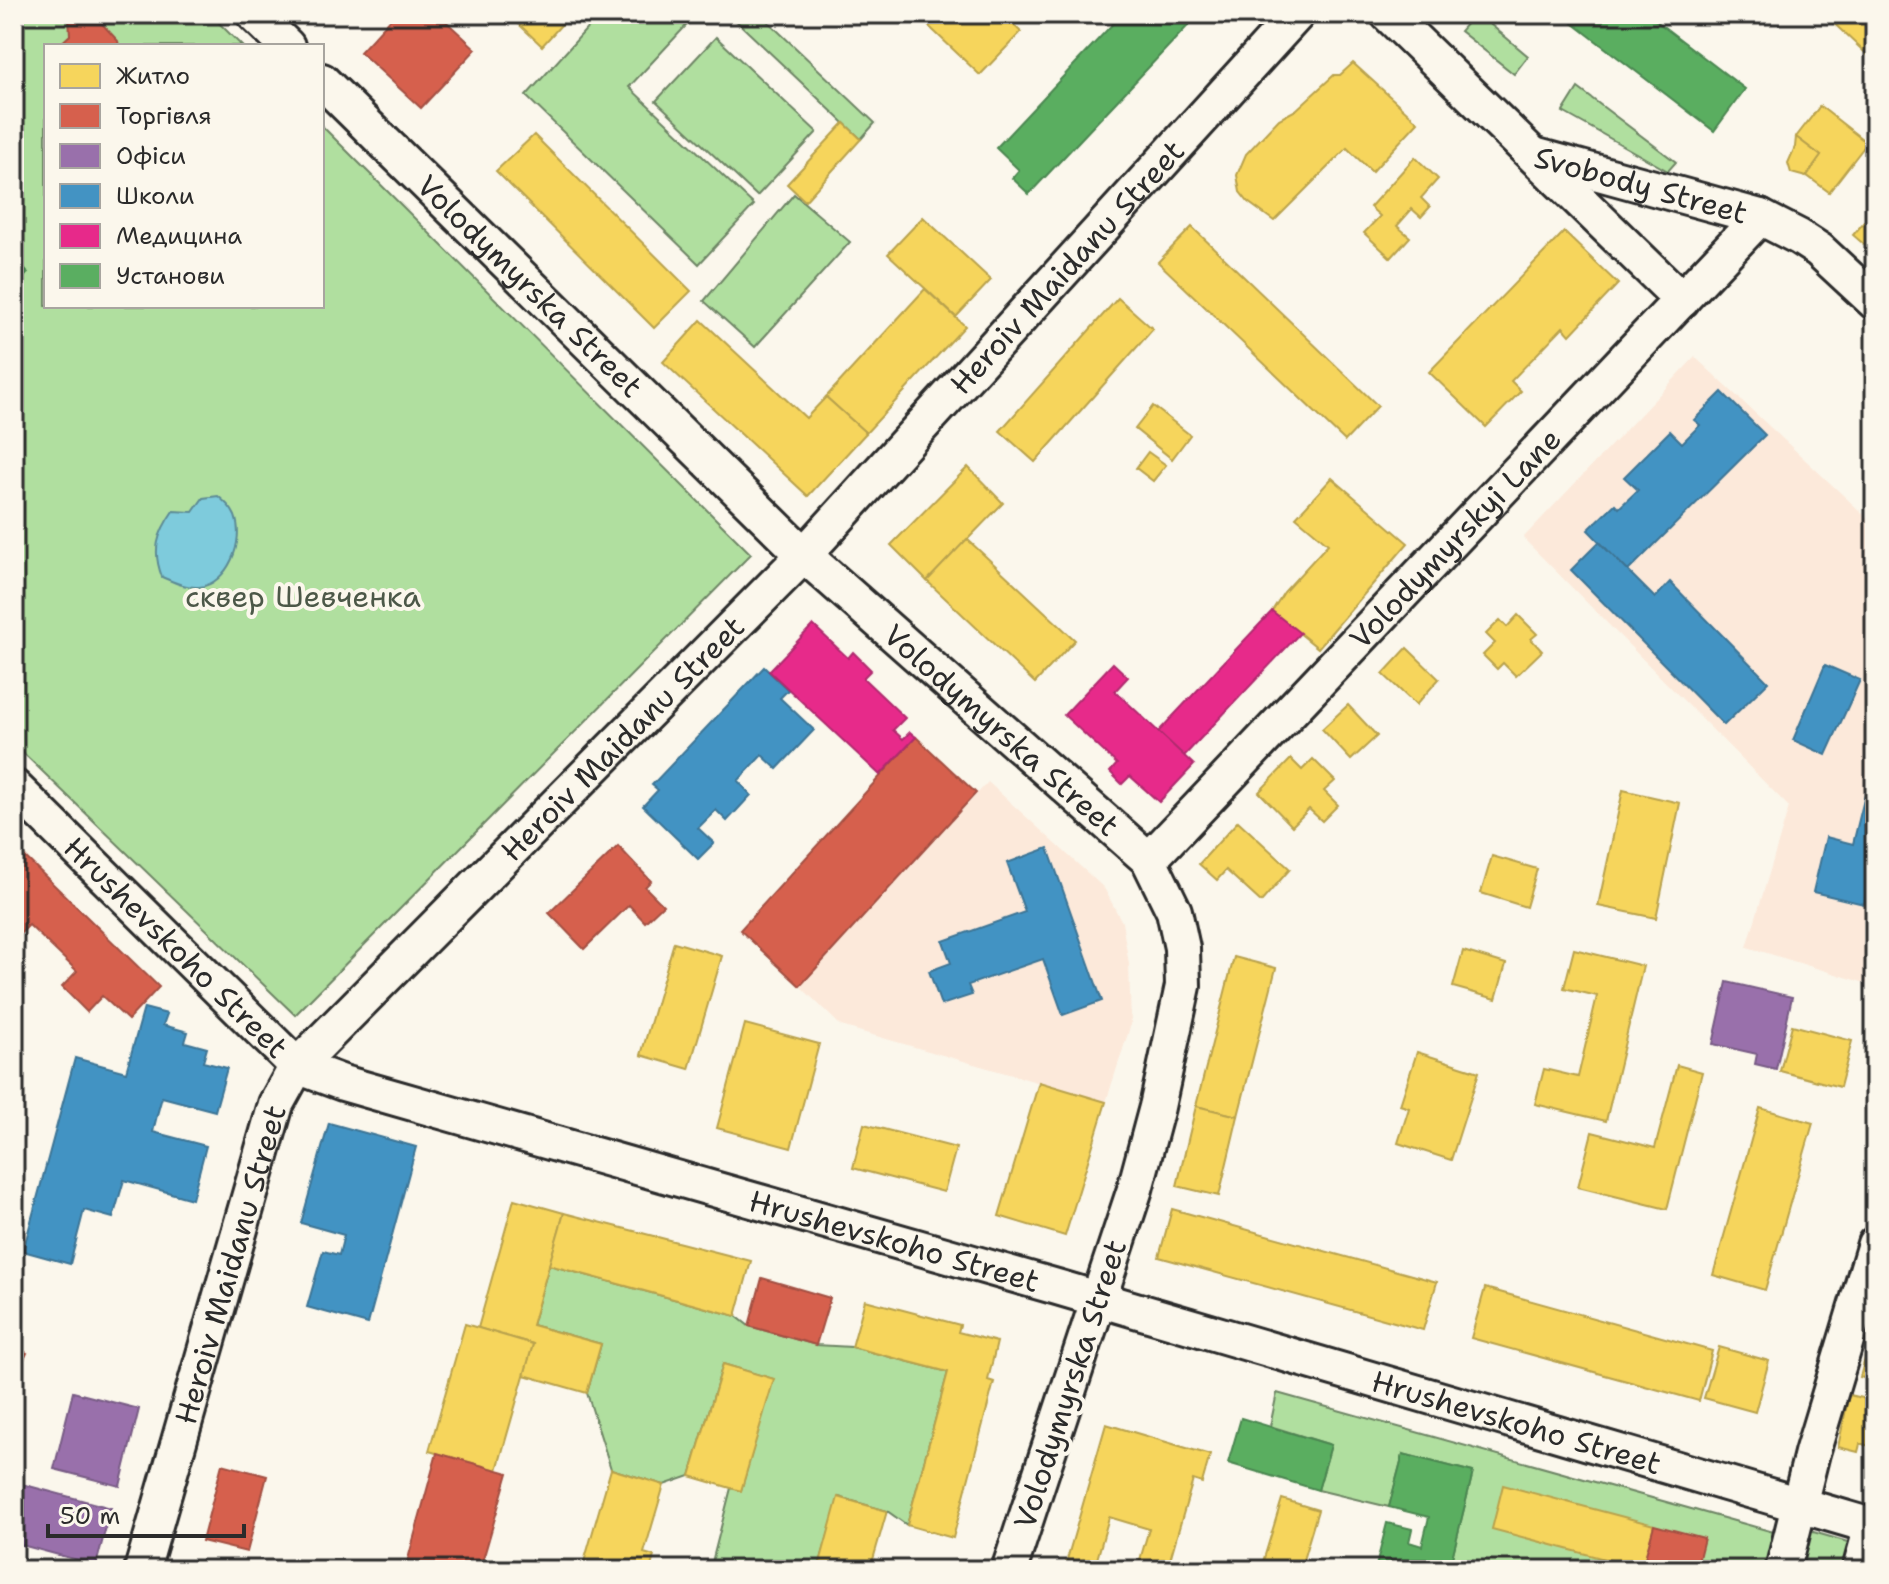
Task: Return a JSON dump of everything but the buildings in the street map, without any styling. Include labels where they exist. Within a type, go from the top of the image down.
[{"type":"street","points":[[254,14],[285,44]]},
{"type":"street","name":"Heroiv Maidanu Street","points":[[142,1570],[276,1104],[297,1066],[804,555],[1297,14]]},
{"type":"street","name":"Svobody Street","points":[[1388,14],[1533,155],[1760,217],[1819,250],[1875,302]]},
{"type":"street","name":"Volodymyrska Street","points":[[324,83],[804,555],[1149,860],[1174,911],[1182,948],[1183,986],[1153,1121],[1135,1189],[1009,1570]]},
{"type":"street","points":[[1533,155],[1682,300]]},
{"type":"street","name":"Volodymyrskyi Lane","points":[[1149,860],[1760,217]]},
{"type":"street","name":"Hrushevskoho Street","points":[[14,787],[297,1066],[343,1083],[1873,1526]]},
{"type":"street","points":[[1783,1570],[1812,1453],[1875,1244]]},
{"type":"street","points":[[1860,1570],[1873,1526]]},
{"type":"shaded area","points":[[1695,357],[1875,525],[1875,986],[1747,947],[1789,807],[1523,538]]},
{"type":"shaded area","points":[[988,782],[1104,888],[1122,922],[1129,964],[1131,1024],[1106,1102],[841,1026],[800,986]]},
{"type":"green space","name":"сквер Шевченка","points":[[14,14],[210,14],[240,44],[44,44],[44,308],[324,308],[324,128],[751,554],[295,1015],[14,744]]},
{"type":"green space","points":[[600,14],[697,14],[629,87],[754,205],[699,264],[526,96]]},
{"type":"green space","points":[[729,14],[760,14],[875,123],[861,139]]},
{"type":"green space","points":[[1475,14],[1528,56],[1514,74],[1460,31]]},
{"type":"green space","points":[[716,37],[817,132],[757,196],[656,101]]},
{"type":"green space","points":[[1578,88],[1676,162],[1668,171],[1563,112]]},
{"type":"green space","points":[[794,194],[850,242],[755,347],[704,301]]},
{"type":"green space","points":[[549,1265],[736,1316],[749,1326],[816,1345],[852,1347],[948,1372],[907,1525],[887,1511],[839,1497],[818,1570],[710,1570],[731,1488],[741,1490],[773,1379],[723,1364],[690,1476],[664,1485],[611,1469],[587,1393],[601,1344],[532,1325]]},
{"type":"green space","points":[[1277,1393],[1777,1533],[1767,1570],[1449,1570],[1473,1472],[1403,1454],[1389,1507],[1318,1490],[1331,1445],[1270,1426]]},
{"type":"green space","points":[[1803,1529],[1858,1545],[1851,1570],[1791,1570]]},
{"type":"water","points":[[218,496],[232,510],[238,526],[236,549],[226,570],[209,584],[199,587],[184,586],[162,577],[157,559],[158,543],[173,511],[193,512],[203,498]]}]
